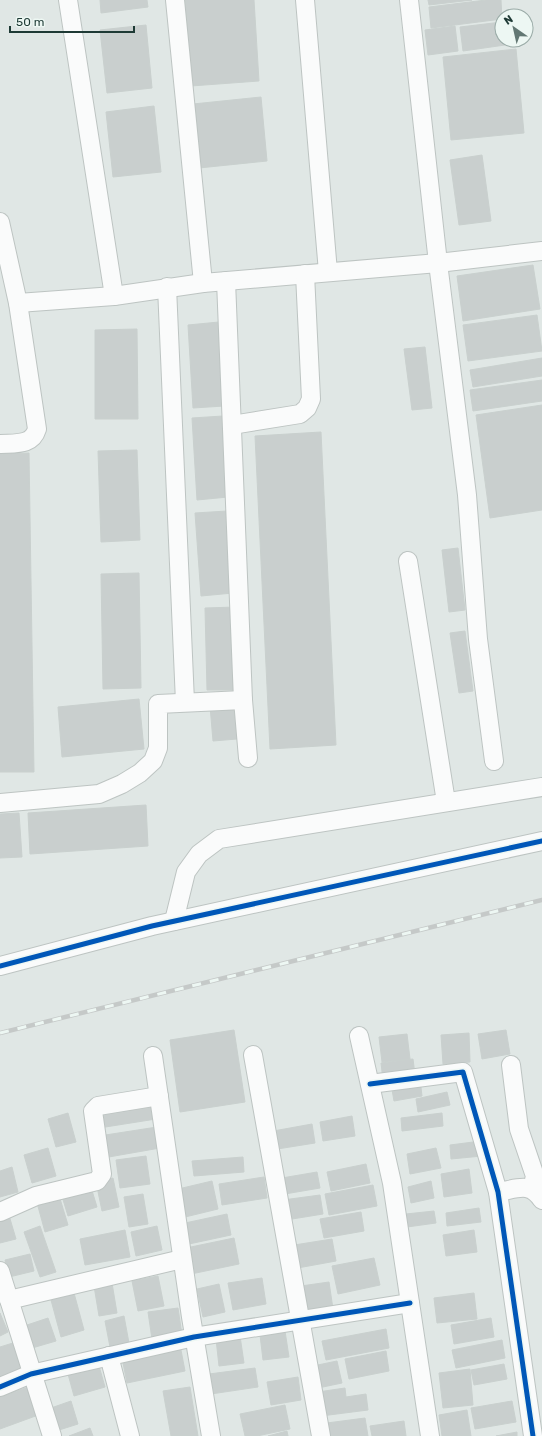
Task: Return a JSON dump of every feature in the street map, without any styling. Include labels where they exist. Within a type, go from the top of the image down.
[{"type":"street","points":[[68,0],[114,296]]},
{"type":"street","points":[[175,0],[203,283]]},
{"type":"street","points":[[305,0],[328,272]]},
{"type":"street","points":[[409,0],[438,263],[467,495],[478,639],[494,761]]},
{"type":"street","points":[[0,222],[18,304],[37,429],[35,438],[28,442],[0,444]]},
{"type":"street","points":[[18,304],[114,296],[167,287],[203,283],[438,263],[542,251]]},
{"type":"street","points":[[232,425],[300,414],[307,408],[312,399],[305,274]]},
{"type":"street","points":[[226,281],[243,700],[248,758]]},
{"type":"street","points":[[167,287],[185,702]]},
{"type":"street","points":[[408,561],[446,802]]},
{"type":"street","points":[[0,803],[99,794],[122,784],[140,773],[153,761],[158,748],[158,704],[243,700]]},
{"type":"street","points":[[174,921],[186,872],[199,854],[219,839],[542,787]]},
{"type":"street","points":[[0,966],[174,921],[542,841]]},
{"type":"street","points":[[359,1036],[392,1183],[430,1436]]},
{"type":"street","points":[[253,1055],[299,1320],[321,1436]]},
{"type":"street","points":[[153,1056],[182,1259],[211,1436]]},
{"type":"street","points":[[511,1065],[519,1129],[535,1176],[537,1194]]},
{"type":"street","points":[[370,1084],[463,1072],[498,1192],[533,1436]]},
{"type":"street","points":[[0,1212],[36,1196],[97,1181],[102,1174],[93,1111],[98,1106],[159,1096]]},
{"type":"street","points":[[498,1192],[526,1187],[537,1194]]},
{"type":"street","points":[[9,1300],[182,1259]]},
{"type":"street","points":[[0,1271],[31,1374],[52,1436]]},
{"type":"street","points":[[0,1387],[31,1374],[194,1337],[410,1303]]},
{"type":"street","points":[[108,1356],[130,1436]]},
{"type":"building","points":[[100,0],[147,0],[148,7],[101,13]]},
{"type":"building","points":[[185,0],[254,0],[259,81],[191,86]]},
{"type":"building","points":[[428,0],[472,0],[429,5]]},
{"type":"building","points":[[486,0],[501,0],[501,8],[494,8],[494,20],[431,28],[429,7]]},
{"type":"building","points":[[494,23],[494,47],[463,51],[460,27]]},
{"type":"building","points":[[146,25],[152,88],[107,93],[100,30]]},
{"type":"building","points":[[455,26],[458,51],[428,55],[425,30]]},
{"type":"building","points":[[516,49],[524,133],[451,140],[443,57]]},
{"type":"building","points":[[261,97],[267,161],[199,168],[193,104]]},
{"type":"building","points":[[154,106],[161,172],[113,177],[106,112]]},
{"type":"building","points":[[482,155],[491,221],[459,225],[450,160]]},
{"type":"building","points":[[533,265],[540,309],[463,321],[457,276]]},
{"type":"building","points":[[537,315],[542,351],[468,361],[463,325]]},
{"type":"building","points":[[219,322],[224,406],[193,408],[188,325]]},
{"type":"building","points":[[137,329],[138,419],[95,419],[95,330]]},
{"type":"building","points":[[425,347],[432,408],[412,410],[404,349]]},
{"type":"building","points":[[542,358],[542,376],[473,387],[470,370]]},
{"type":"building","points":[[542,380],[542,401],[473,411],[470,390]]},
{"type":"building","points":[[542,405],[542,510],[490,518],[476,415]]},
{"type":"building","points":[[223,416],[228,497],[197,500],[192,418]]},
{"type":"building","points":[[321,432],[336,745],[270,749],[255,436]]},
{"type":"building","points":[[137,450],[140,540],[101,542],[98,451]]},
{"type":"building","points":[[29,453],[34,772],[0,772],[0,454]]},
{"type":"building","points":[[227,511],[233,593],[201,596],[195,513]]},
{"type":"building","points":[[458,548],[465,610],[449,612],[442,550]]},
{"type":"building","points":[[139,573],[141,688],[103,689],[101,574]]},
{"type":"building","points":[[236,607],[238,690],[207,690],[205,608]]},
{"type":"building","points":[[465,631],[473,691],[459,693],[450,633]]},
{"type":"building","points":[[139,699],[144,749],[62,757],[58,707]]},
{"type":"building","points":[[233,703],[237,739],[213,741],[210,706]]},
{"type":"building","points":[[146,805],[148,846],[30,854],[28,813]]},
{"type":"building","points":[[19,813],[22,857],[0,858],[0,814]]},
{"type":"building","points":[[234,1030],[245,1102],[180,1112],[170,1040]]},
{"type":"building","points":[[506,1030],[510,1054],[482,1059],[478,1034]]},
{"type":"building","points":[[469,1033],[470,1062],[443,1064],[441,1035]]},
{"type":"building","points":[[407,1034],[410,1059],[382,1062],[379,1037]]},
{"type":"building","points":[[413,1059],[415,1075],[383,1080],[381,1063]]},
{"type":"building","points":[[420,1079],[422,1096],[394,1101],[391,1084]]},
{"type":"building","points":[[447,1092],[450,1105],[418,1112],[416,1099]]},
{"type":"building","points":[[153,1101],[156,1119],[99,1128],[96,1110]]},
{"type":"building","points":[[68,1113],[76,1142],[56,1147],[48,1119]]},
{"type":"building","points":[[442,1113],[443,1126],[402,1131],[401,1118]]},
{"type":"building","points":[[352,1116],[355,1136],[323,1141],[320,1122]]},
{"type":"building","points":[[312,1124],[315,1143],[271,1150],[268,1132]]},
{"type":"building","points":[[157,1127],[160,1148],[103,1158],[99,1136]]},
{"type":"building","points":[[481,1141],[482,1156],[451,1159],[450,1145]]},
{"type":"building","points":[[48,1148],[56,1176],[32,1183],[24,1155]]},
{"type":"building","points":[[436,1148],[441,1168],[410,1174],[407,1154]]},
{"type":"building","points":[[146,1156],[150,1184],[120,1188],[116,1160]]},
{"type":"building","points":[[243,1157],[244,1172],[194,1176],[192,1161]]},
{"type":"building","points":[[366,1164],[370,1183],[331,1191],[327,1172]]},
{"type":"building","points":[[12,1167],[18,1192],[0,1197],[0,1171]]},
{"type":"building","points":[[469,1169],[472,1193],[444,1197],[441,1174]]},
{"type":"building","points":[[317,1172],[320,1188],[279,1195],[276,1179]]},
{"type":"building","points":[[264,1177],[267,1198],[222,1205],[219,1184]]},
{"type":"building","points":[[113,1178],[119,1207],[102,1211],[96,1182]]},
{"type":"building","points":[[212,1181],[218,1209],[181,1218],[174,1190]]},
{"type":"building","points":[[431,1181],[434,1198],[411,1203],[408,1187]]},
{"type":"building","points":[[90,1184],[97,1207],[68,1216],[61,1193]]},
{"type":"building","points":[[373,1185],[377,1206],[329,1215],[325,1194]]},
{"type":"building","points":[[58,1192],[68,1225],[45,1232],[36,1199]]},
{"type":"building","points":[[143,1194],[148,1224],[129,1227],[124,1197]]},
{"type":"building","points":[[320,1195],[323,1214],[286,1220],[283,1200]]},
{"type":"building","points":[[479,1208],[481,1222],[447,1226],[446,1213]]},
{"type":"building","points":[[434,1211],[436,1223],[407,1227],[406,1214]]},
{"type":"building","points":[[8,1212],[16,1239],[0,1243],[0,1215]]},
{"type":"building","points":[[361,1212],[364,1231],[324,1238],[320,1219]]},
{"type":"building","points":[[227,1214],[231,1235],[189,1244],[185,1223]]},
{"type":"building","points":[[40,1226],[56,1272],[40,1277],[24,1232]]},
{"type":"building","points":[[157,1226],[162,1250],[136,1256],[131,1232]]},
{"type":"building","points":[[125,1230],[130,1257],[85,1265],[80,1239]]},
{"type":"building","points":[[474,1230],[477,1252],[446,1256],[443,1235]]},
{"type":"building","points":[[234,1238],[239,1264],[191,1274],[186,1248]]},
{"type":"building","points":[[332,1239],[336,1261],[292,1269],[288,1246]]},
{"type":"building","points":[[30,1254],[34,1271],[9,1277],[5,1260]]},
{"type":"building","points":[[374,1258],[380,1285],[338,1294],[332,1266]]},
{"type":"building","points":[[158,1276],[164,1306],[138,1311],[132,1281]]},
{"type":"building","points":[[262,1278],[266,1304],[233,1310],[228,1283]]},
{"type":"building","points":[[329,1282],[333,1309],[305,1314],[301,1286]]},
{"type":"building","points":[[112,1283],[117,1313],[99,1316],[94,1286]]},
{"type":"building","points":[[219,1284],[225,1312],[203,1317],[197,1289]]},
{"type":"building","points":[[74,1293],[84,1330],[61,1337],[51,1300]]},
{"type":"building","points":[[474,1293],[477,1319],[437,1323],[434,1298]]},
{"type":"building","points":[[178,1308],[182,1335],[152,1339],[148,1312]]},
{"type":"building","points":[[0,1313],[8,1332],[0,1336]]},
{"type":"building","points":[[124,1316],[129,1343],[110,1347],[105,1321]]},
{"type":"building","points":[[48,1318],[56,1341],[32,1348],[24,1326]]},
{"type":"building","points":[[491,1318],[494,1337],[454,1344],[451,1325]]},
{"type":"building","points":[[386,1329],[389,1348],[326,1360],[322,1341]]},
{"type":"building","points":[[285,1331],[289,1357],[263,1360],[260,1335]]},
{"type":"building","points":[[240,1336],[244,1363],[219,1366],[216,1339]]},
{"type":"building","points":[[502,1340],[505,1358],[456,1368],[452,1350]]},
{"type":"building","points":[[16,1342],[26,1370],[0,1380],[0,1347]]},
{"type":"building","points":[[180,1345],[185,1371],[127,1383],[122,1358]]},
{"type":"building","points":[[386,1351],[389,1371],[349,1379],[345,1359]]},
{"type":"building","points":[[337,1361],[342,1383],[318,1388],[313,1366]]},
{"type":"building","points":[[504,1364],[507,1379],[474,1385],[471,1370]]},
{"type":"building","points":[[99,1366],[105,1387],[74,1396],[68,1374]]},
{"type":"building","points":[[255,1368],[258,1387],[211,1394],[209,1374]]},
{"type":"building","points":[[470,1369],[473,1405],[443,1408],[439,1373]]},
{"type":"building","points":[[298,1377],[301,1400],[271,1405],[267,1382]]},
{"type":"building","points":[[31,1386],[41,1414],[0,1429],[0,1397]]},
{"type":"building","points":[[190,1387],[198,1436],[171,1436],[163,1391]]},
{"type":"building","points":[[345,1388],[346,1397],[366,1394],[368,1410],[321,1416],[318,1392]]},
{"type":"building","points":[[71,1401],[78,1424],[59,1430],[51,1408]]},
{"type":"building","points":[[512,1401],[516,1422],[475,1429],[471,1408]]},
{"type":"building","points":[[285,1405],[290,1429],[257,1436],[245,1436],[240,1414]]},
{"type":"building","points":[[467,1410],[471,1436],[442,1436],[439,1415]]},
{"type":"building","points":[[365,1418],[368,1436],[329,1436],[327,1423]]},
{"type":"building","points":[[404,1421],[406,1436],[372,1436],[370,1426]]},
{"type":"building","points":[[90,1428],[93,1436],[69,1436]]},
{"type":"building","points":[[287,1431],[288,1436],[268,1436]]},
{"type":"building","points":[[517,1432],[517,1436],[496,1436]]},
{"type":"railway","points":[[0,1033],[542,900]]},
{"type":"cycle path","points":[[0,966],[152,926],[542,841]]},
{"type":"cycle path","points":[[370,1084],[463,1072],[498,1192],[533,1436]]},
{"type":"cycle path","points":[[0,1387],[31,1374],[194,1337],[410,1303]]}]
